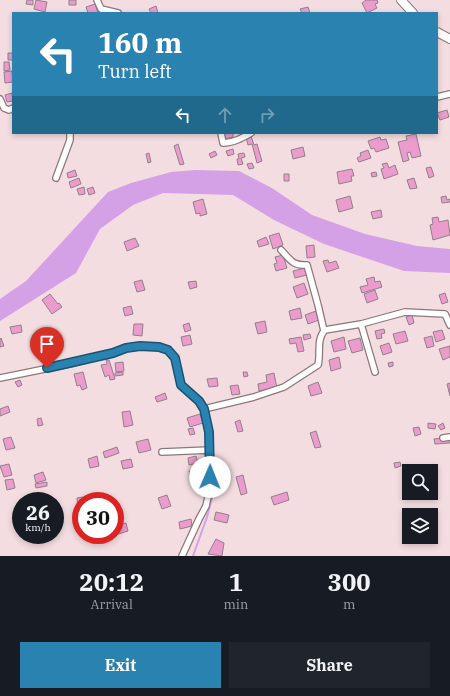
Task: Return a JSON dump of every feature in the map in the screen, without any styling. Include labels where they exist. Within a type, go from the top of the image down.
[{"type":"main road","points":[[401,0],[412,12]]},
{"type":"main road","points":[[438,33],[450,39]]},
{"type":"street","points":[[97,0],[101,9],[114,12]]},
{"type":"street","points":[[438,98],[450,94]]},
{"type":"street","points":[[0,102],[4,108],[9,110],[12,108]]},
{"type":"street","points":[[56,178],[70,140],[70,134]]},
{"type":"street","points":[[221,134],[223,143],[236,141],[249,134]]},
{"type":"street","points":[[204,409],[254,397],[284,387],[318,365],[320,357],[320,342],[324,332],[307,264],[302,265],[292,263],[281,250]]},
{"type":"street","points":[[324,332],[405,312],[445,314],[450,325]]},
{"type":"street","points":[[360,324],[375,372]]},
{"type":"street","points":[[0,378],[113,353],[126,348],[140,346],[159,347],[168,350],[175,358],[181,385],[199,401],[204,409],[209,432],[209,492],[206,506],[182,556]]},
{"type":"street","points":[[443,438],[450,437]]},
{"type":"street","points":[[162,452],[210,450]]},
{"type":"shaded area","points":[[195,170],[239,171],[272,188],[312,215],[365,234],[417,246],[450,249],[450,273],[404,271],[324,244],[274,220],[233,195],[163,193],[133,205],[100,229],[76,273],[0,321],[0,299],[26,281],[108,192],[131,183],[171,172]]},
{"type":"building","points":[[27,0],[33,0],[33,5],[26,4]]},
{"type":"building","points":[[36,0],[47,2],[45,12],[34,9]]},
{"type":"building","points":[[69,0],[76,0],[76,5],[69,5]]},
{"type":"building","points":[[366,0],[377,0],[378,3],[375,4],[377,8],[366,12],[362,3]]},
{"type":"building","points":[[95,4],[98,12],[88,12],[86,7]]},
{"type":"building","points":[[156,6],[158,12],[150,12],[149,9]]},
{"type":"building","points":[[308,7],[310,12],[302,12],[300,9]]},
{"type":"building","points":[[8,53],[12,53],[12,60],[8,60]]},
{"type":"building","points":[[4,62],[9,62],[10,70],[4,71]]},
{"type":"building","points":[[12,71],[12,82],[5,83],[4,72]]},
{"type":"building","points":[[12,93],[12,101],[7,102],[5,95]]},
{"type":"building","points":[[447,110],[449,117],[440,120],[438,113]]},
{"type":"building","points":[[223,134],[233,134],[233,137],[224,139]]},
{"type":"building","points":[[416,134],[421,156],[412,158],[410,152],[407,153],[409,160],[403,162],[398,142],[407,140],[406,136]]},
{"type":"building","points":[[251,136],[254,145],[257,144],[262,161],[257,163],[252,144],[248,145],[246,137]]},
{"type":"building","points":[[380,137],[381,140],[386,139],[389,148],[376,152],[374,148],[371,149],[368,141]]},
{"type":"building","points":[[178,144],[184,164],[180,165],[174,146]]},
{"type":"building","points":[[303,147],[305,156],[293,159],[291,150]]},
{"type":"building","points":[[233,149],[234,154],[228,156],[226,151]]},
{"type":"building","points":[[368,150],[371,158],[359,162],[357,158],[361,156],[360,153]]},
{"type":"building","points":[[215,151],[217,155],[211,158],[209,154]]},
{"type":"building","points":[[149,153],[151,162],[148,163],[146,154]]},
{"type":"building","points":[[244,153],[245,157],[241,158],[243,164],[238,165],[238,154]]},
{"type":"building","points":[[252,163],[254,168],[249,169],[247,164]]},
{"type":"building","points":[[387,163],[389,168],[395,165],[398,174],[384,179],[381,169],[384,168],[382,164]]},
{"type":"building","points":[[431,167],[434,176],[429,178],[426,168]]},
{"type":"building","points":[[352,169],[354,176],[351,176],[352,181],[339,184],[337,172]]},
{"type":"building","points":[[75,170],[77,176],[68,178],[67,173]]},
{"type":"building","points":[[376,172],[377,176],[372,177],[371,173]]},
{"type":"building","points":[[284,174],[289,174],[289,181],[284,181]]},
{"type":"building","points":[[79,178],[81,184],[71,188],[69,182]]},
{"type":"building","points":[[414,178],[417,188],[410,189],[407,180]]},
{"type":"building","points":[[84,187],[85,194],[79,195],[77,189]]},
{"type":"building","points":[[93,187],[95,193],[89,195],[87,189]]},
{"type":"building","points":[[350,196],[353,208],[339,212],[336,200]]},
{"type":"building","points":[[446,196],[447,200],[450,199],[450,202],[442,203],[441,197]]},
{"type":"building","points":[[203,199],[207,214],[200,216],[200,213],[196,214],[193,202]]},
{"type":"building","points":[[381,210],[382,217],[373,219],[371,212]]},
{"type":"building","points":[[438,217],[439,222],[448,220],[450,235],[433,240],[430,225],[433,224],[432,218]]},
{"type":"building","points":[[279,233],[283,245],[273,249],[269,236]]},
{"type":"building","points":[[266,237],[269,244],[259,247],[257,241]]},
{"type":"building","points":[[135,238],[139,246],[127,251],[124,242]]},
{"type":"building","points":[[314,245],[315,257],[307,258],[306,246]]},
{"type":"building","points":[[283,255],[287,268],[276,271],[274,264],[277,263],[275,257]]},
{"type":"building","points":[[328,260],[329,263],[336,261],[339,268],[327,272],[323,261]]},
{"type":"building","points":[[305,268],[307,275],[295,278],[293,271]]},
{"type":"building","points":[[374,277],[375,282],[380,281],[382,287],[362,293],[360,287],[368,285],[366,279]]},
{"type":"building","points":[[142,280],[145,290],[137,292],[134,282]]},
{"type":"building","points":[[196,281],[197,287],[190,289],[188,282]]},
{"type":"building","points":[[304,283],[308,294],[297,298],[293,287]]},
{"type":"building","points":[[375,290],[378,299],[367,303],[364,294]]},
{"type":"building","points":[[445,293],[448,302],[442,304],[439,295]]},
{"type":"building","points":[[50,294],[62,307],[52,314],[42,300]]},
{"type":"building","points":[[131,306],[133,314],[125,316],[123,308]]},
{"type":"building","points":[[300,308],[302,318],[291,320],[289,311]]},
{"type":"building","points":[[316,311],[319,320],[308,324],[305,315]]},
{"type":"building","points":[[412,315],[414,323],[409,325],[406,317]]},
{"type":"building","points":[[265,321],[267,332],[258,334],[255,323]]},
{"type":"building","points":[[189,323],[191,330],[185,332],[183,325]]},
{"type":"building","points":[[134,324],[143,324],[142,336],[133,335]]},
{"type":"building","points":[[21,325],[22,332],[12,334],[10,327]]},
{"type":"building","points":[[384,329],[385,333],[381,334],[382,338],[377,339],[375,331]]},
{"type":"building","points":[[442,330],[445,339],[436,342],[433,332]]},
{"type":"building","points":[[405,331],[408,341],[396,344],[393,334]]},
{"type":"building","points":[[310,334],[311,338],[304,340],[303,335]]},
{"type":"building","points":[[190,335],[192,344],[183,346],[181,337]]},
{"type":"building","points":[[432,336],[434,346],[427,348],[424,338]]},
{"type":"building","points":[[301,337],[304,351],[298,352],[296,343],[290,344],[289,339]]},
{"type":"building","points":[[344,337],[346,349],[334,352],[331,341]]},
{"type":"building","points":[[1,338],[4,346],[0,347],[0,339]]},
{"type":"building","points":[[360,338],[363,350],[352,353],[348,341]]},
{"type":"building","points":[[389,343],[392,352],[383,355],[380,346]]},
{"type":"building","points":[[450,346],[450,357],[443,360],[439,349]]},
{"type":"building","points":[[339,357],[341,368],[331,371],[329,360]]},
{"type":"building","points":[[106,360],[109,360],[115,379],[110,380],[109,375],[105,377],[101,365],[107,364]]},
{"type":"building","points":[[123,362],[124,371],[116,372],[115,363]]},
{"type":"building","points":[[393,362],[393,366],[389,367],[388,363]]},
{"type":"building","points":[[83,372],[87,388],[82,390],[80,385],[77,386],[74,374]]},
{"type":"building","points":[[123,372],[123,375],[115,376],[115,373]]},
{"type":"building","points":[[243,372],[247,372],[248,376],[244,377]]},
{"type":"building","points":[[274,373],[277,388],[259,391],[258,384],[267,382],[266,375]]},
{"type":"building","points":[[217,378],[218,386],[209,387],[207,379]]},
{"type":"building","points":[[20,380],[22,385],[18,387],[15,382]]},
{"type":"building","points":[[318,382],[322,393],[311,396],[308,386]]},
{"type":"building","points":[[450,383],[450,396],[447,384]]},
{"type":"building","points":[[238,385],[240,394],[232,395],[230,386]]},
{"type":"building","points":[[165,393],[167,399],[157,402],[155,397]]},
{"type":"building","points":[[8,406],[10,412],[0,416],[0,409]]},
{"type":"building","points":[[130,411],[133,425],[124,427],[122,412]]},
{"type":"building","points":[[200,414],[203,423],[190,427],[187,418]]},
{"type":"building","points":[[41,418],[43,425],[38,426],[37,419]]},
{"type":"building","points":[[240,420],[243,431],[238,432],[235,422]]},
{"type":"building","points":[[428,423],[436,424],[435,429],[428,428]]},
{"type":"building","points":[[443,423],[445,428],[441,430],[438,426]]},
{"type":"building","points":[[419,427],[421,434],[415,436],[413,428]]},
{"type":"building","points":[[193,428],[195,434],[190,435],[188,429]]},
{"type":"building","points":[[316,431],[321,447],[315,448],[310,433]]},
{"type":"building","points":[[11,437],[15,448],[6,450],[3,439]]},
{"type":"building","points":[[450,437],[450,443],[435,444],[434,439]]},
{"type":"building","points":[[148,439],[151,450],[139,453],[136,442]]},
{"type":"building","points":[[117,447],[119,453],[105,458],[103,452]]},
{"type":"building","points":[[97,456],[99,466],[90,468],[88,459]]},
{"type":"building","points":[[196,456],[198,463],[189,465],[188,458]]},
{"type":"building","points":[[131,459],[133,467],[123,469],[121,461]]},
{"type":"building","points":[[400,462],[401,466],[395,468],[394,463]]},
{"type":"building","points":[[9,464],[12,475],[4,477],[0,466]]},
{"type":"building","points":[[189,471],[201,471],[203,481],[191,482]]},
{"type":"building","points":[[43,472],[46,480],[36,483],[34,475]]},
{"type":"building","points":[[243,475],[247,493],[241,495],[236,477]]},
{"type":"building","points":[[13,479],[15,488],[7,490],[5,480]]},
{"type":"building","points":[[47,482],[47,486],[36,488],[35,484]]},
{"type":"building","points":[[287,492],[289,500],[274,505],[271,497]]},
{"type":"building","points":[[167,495],[171,506],[162,509],[158,498]]},
{"type":"building","points":[[216,512],[229,515],[227,523],[214,520]]},
{"type":"building","points":[[191,519],[192,526],[180,529],[179,522]]},
{"type":"building","points":[[126,523],[128,531],[124,532],[124,524]]},
{"type":"building","points":[[216,539],[224,543],[222,556],[208,554]]},
{"type":"waterway","points":[[193,556],[207,517],[213,494]]},
{"type":"route","points":[[47,368],[113,353],[126,348],[140,346],[159,347],[168,350],[175,358],[181,385],[199,401],[204,409],[209,432],[210,477]]}]
